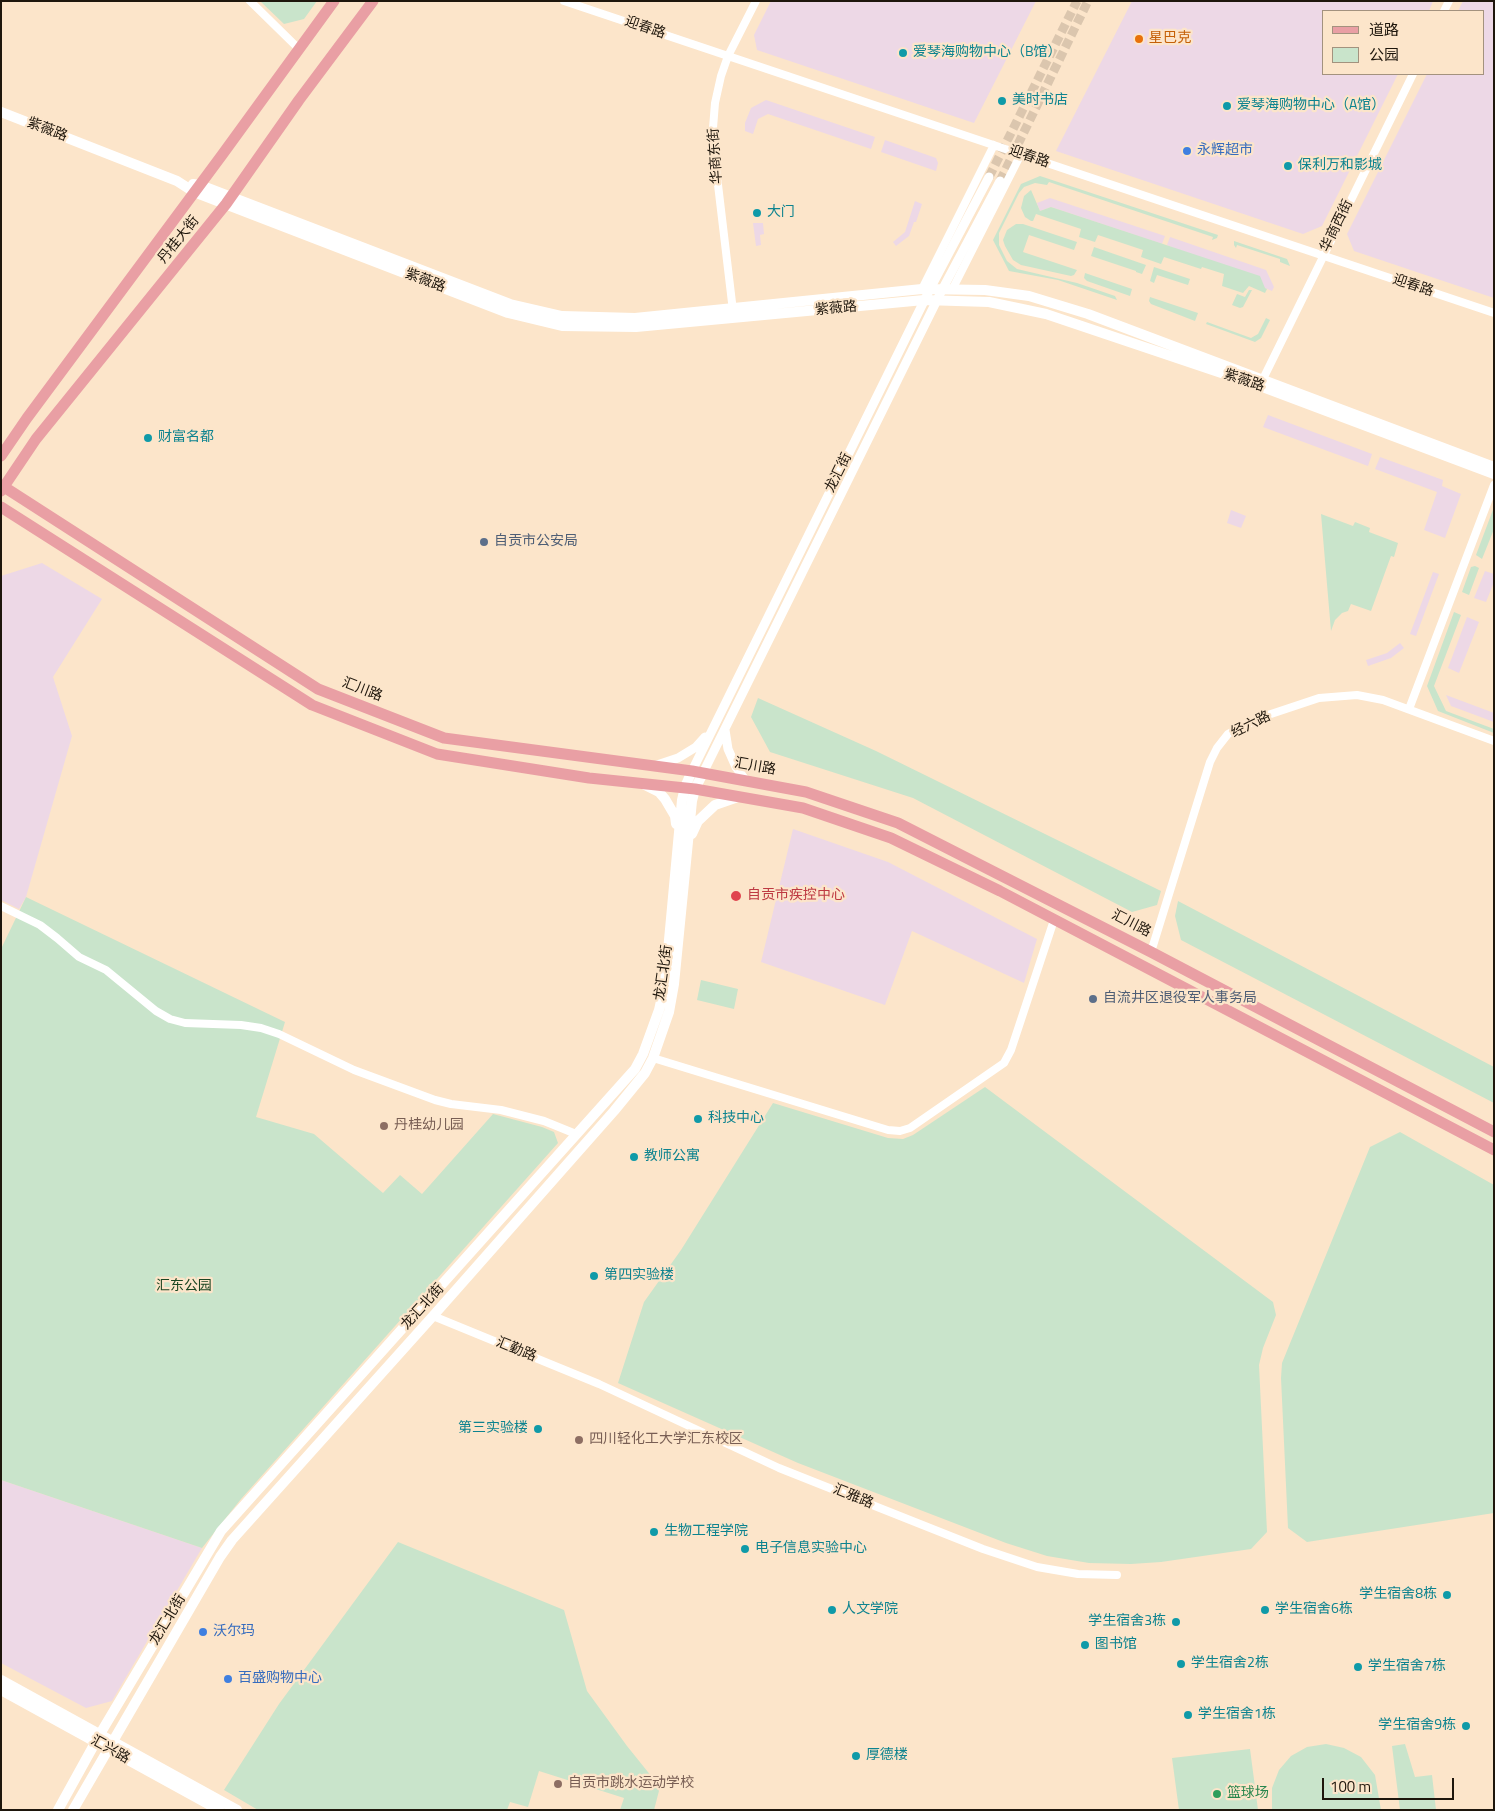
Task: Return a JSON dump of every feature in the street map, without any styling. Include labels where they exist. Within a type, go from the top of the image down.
[{"type":"main road","points":[[1,456],[334,1]]},
{"type":"main road","name":"丹桂大街","points":[[2,488],[36,439],[229,201],[299,100],[373,1]]},
{"type":"main road","name":"紫薇路","points":[[1,112],[197,188],[508,313],[562,326],[636,327],[926,289],[985,290],[1029,296],[1056,304],[1263,380],[1494,467]]},
{"type":"main road","name":"紫薇路","points":[[733,314],[924,300],[989,302],[1046,314],[1260,386],[1494,474]]},
{"type":"main road","name":"汇川路","points":[[2,488],[318,689],[444,738],[698,772],[806,792],[898,823],[1151,952],[1494,1132]]},
{"type":"main road","points":[[1,507],[312,705],[437,754],[589,778],[690,788],[803,808],[891,838],[1000,891],[1494,1150]]},
{"type":"main road","name":"龙汇北街","points":[[73,1810],[220,1557],[232,1540],[433,1316],[614,1111],[645,1073],[653,1058],[669,1012],[674,984],[683,840],[682,800],[698,772]]},
{"type":"main road","points":[[640,783],[659,792],[665,798],[675,816],[683,840]]},
{"type":"main road","points":[[683,840],[698,821],[715,805],[738,797]]},
{"type":"main road","name":"龙汇北街","points":[[58,1810],[98,1738],[221,1531],[635,1069],[644,1054],[650,1037],[665,983],[683,840]]},
{"type":"main road","points":[[1,1680],[110,1745],[237,1810]]},
{"type":"main road","name":"汇兴路","points":[[1,1690],[98,1738]]},
{"type":"main road","name":"汇兴路","points":[[110,1745],[219,1810]]},
{"type":"street","points":[[250,1],[298,48]]},
{"type":"street","name":"迎春路","points":[[564,1],[1494,313]]},
{"type":"street","name":"华商东街","points":[[733,314],[714,138],[716,103],[728,56],[756,1]]},
{"type":"street","name":"华商西街","points":[[1263,380],[1413,75]]},
{"type":"street","points":[[926,289],[994,145]]},
{"type":"street","points":[[947,289],[1021,154]]},
{"type":"street","name":"龙汇街","points":[[698,772],[713,728],[924,300],[926,289],[989,177]]},
{"type":"street","name":"龙汇街","points":[[698,772],[725,730],[937,300],[947,289],[1000,181]]},
{"type":"street","points":[[1409,709],[1494,485]]},
{"type":"street","name":"经六路","points":[[1151,952],[1210,762],[1217,748],[1228,734],[1241,726],[1308,701],[1333,696],[1358,695],[1372,697],[1409,709],[1494,741]]},
{"type":"street","points":[[654,766],[678,758],[696,747],[713,728]]},
{"type":"street","points":[[725,730],[728,749],[736,767],[746,781]]},
{"type":"street","points":[[1,906],[40,925],[78,957],[106,970],[156,1011],[170,1018],[185,1023],[241,1025],[261,1028],[279,1034],[354,1070],[435,1100],[451,1104],[501,1110],[544,1121],[576,1134]]},
{"type":"street","points":[[653,1058],[888,1130],[900,1131],[910,1128],[1004,1063],[1011,1050],[1054,920]]},
{"type":"street","name":"汇勤路","points":[[433,1316],[599,1384]]},
{"type":"street","name":"汇雅路","points":[[599,1384],[779,1468],[983,1549],[1037,1567],[1078,1574],[1117,1575]]},
{"type":"shaded area","points":[[771,1],[1036,1],[974,123],[757,50],[754,35]]},
{"type":"shaded area","name":"爱琴海购物中心（A馆）","points":[[1132,1],[1433,1],[1429,10],[1322,10],[1322,75],[1398,75],[1322,226],[1303,234],[1056,151]]},
{"type":"shaded area","points":[[1463,1],[1494,1],[1494,298],[1354,251],[1347,234],[1426,75],[1485,75],[1485,10],[1458,10]]},
{"type":"shaded area","points":[[766,100],[875,137],[871,149],[768,114],[758,119],[753,134],[745,131],[745,123],[751,108]]},
{"type":"shaded area","points":[[885,140],[936,158],[938,163],[936,171],[881,152]]},
{"type":"shaded area","points":[[1050,198],[1165,236],[1162,244],[1051,207],[1040,211],[1037,203]]},
{"type":"shaded area","points":[[915,201],[922,204],[916,222],[914,222],[909,236],[896,246],[893,242],[905,232]]},
{"type":"shaded area","points":[[753,223],[763,223],[764,234],[760,235],[761,245],[756,246]]},
{"type":"shaded area","points":[[1170,237],[1266,270],[1274,287],[1272,291],[1167,245]]},
{"type":"shaded area","points":[[1268,415],[1372,454],[1368,466],[1263,427]]},
{"type":"shaded area","points":[[1380,457],[1443,480],[1442,486],[1461,494],[1445,538],[1424,530],[1437,492],[1375,469]]},
{"type":"shaded area","points":[[1231,510],[1246,516],[1241,528],[1227,523]]},
{"type":"shaded area","points":[[42,563],[102,599],[53,677],[72,736],[26,897],[19,909],[1,900],[1,576]]},
{"type":"shaded area","points":[[1485,571],[1494,574],[1494,582],[1486,602],[1474,598]]},
{"type":"shaded area","points":[[1433,572],[1439,574],[1416,636],[1410,634]]},
{"type":"shaded area","points":[[1467,617],[1479,622],[1459,673],[1448,668]]},
{"type":"shaded area","points":[[1400,643],[1404,648],[1391,658],[1368,666],[1366,660],[1387,653]]},
{"type":"shaded area","points":[[1446,695],[1494,713],[1494,722],[1451,706]]},
{"type":"shaded area","points":[[793,829],[888,862],[1037,939],[1024,983],[912,931],[885,1005],[761,962]]},
{"type":"shaded area","points":[[1,1480],[202,1548],[112,1701],[86,1708],[1,1663]]},
{"type":"green space","points":[[260,1],[317,1],[304,19],[284,24]]},
{"type":"green space","points":[[1040,176],[1218,235],[1217,238],[1212,240],[1213,237],[1049,182],[1047,185],[1035,183],[1024,187],[1019,193],[999,233],[999,245],[1007,261],[1017,269],[1077,283],[1115,296],[1117,300],[1058,280],[1009,271],[993,240],[1021,184]]},
{"type":"green space","points":[[1031,190],[1040,211],[1051,207],[1260,276],[1267,289],[1265,293],[1249,286],[1243,293],[1222,286],[1224,274],[1164,257],[1161,264],[1141,257],[1143,250],[1098,235],[1095,242],[1079,237],[1081,229],[1036,214],[1033,221],[1031,221],[1025,217],[1021,208],[1024,196]]},
{"type":"green space","points":[[1016,224],[1023,224],[1077,242],[1074,250],[1029,235],[1023,252],[1077,270],[1074,275],[1071,276],[1021,265],[1013,260],[1003,240],[1007,230]]},
{"type":"green space","points":[[1234,241],[1287,259],[1290,266],[1280,262],[1280,259],[1237,245],[1236,248]]},
{"type":"green space","points":[[1094,247],[1146,265],[1142,274],[1091,256]]},
{"type":"green space","points":[[1154,267],[1190,279],[1188,285],[1157,275],[1154,283],[1150,281]]},
{"type":"green space","points":[[1085,273],[1132,289],[1130,296],[1087,281],[1084,278]]},
{"type":"green space","points":[[1249,290],[1252,290],[1243,307],[1240,308],[1232,305],[1237,294],[1245,297]]},
{"type":"green space","points":[[1150,297],[1198,313],[1195,321],[1151,304],[1149,301]]},
{"type":"green space","points":[[1266,318],[1270,320],[1261,338],[1255,342],[1206,324],[1207,322],[1251,338],[1258,334]]},
{"type":"green space","points":[[1494,507],[1494,529],[1482,559],[1476,555]]},
{"type":"green space","points":[[1321,514],[1353,526],[1355,522],[1370,528],[1369,532],[1398,543],[1394,557],[1391,556],[1371,611],[1351,604],[1348,611],[1342,613],[1335,620],[1331,631]]},
{"type":"green space","points":[[1471,567],[1479,568],[1469,595],[1462,592]]},
{"type":"green space","points":[[1454,612],[1461,615],[1434,686],[1446,711],[1494,729],[1494,733],[1438,711],[1427,686]]},
{"type":"green space","points":[[758,698],[876,751],[1161,891],[1157,905],[1132,912],[913,798],[770,752],[751,717]]},
{"type":"green space","name":"汇东公园","points":[[26,897],[285,1022],[256,1117],[314,1134],[383,1193],[400,1175],[422,1194],[493,1114],[554,1132],[558,1143],[241,1499],[202,1548],[1,1480],[1,949]]},
{"type":"green space","points":[[1178,901],[1494,1067],[1494,1103],[1181,940],[1175,916]]},
{"type":"green space","points":[[701,980],[738,989],[734,1009],[697,1000]]},
{"type":"green space","points":[[985,1087],[1273,1302],[1276,1315],[1263,1348],[1259,1365],[1267,1532],[1251,1549],[1161,1562],[1131,1564],[1089,1563],[1047,1556],[1006,1543],[798,1463],[618,1383],[644,1302],[681,1250],[773,1103],[888,1138],[903,1139],[913,1135]]},
{"type":"green space","points":[[1400,1132],[1494,1185],[1494,1513],[1307,1542],[1288,1528],[1281,1378],[1282,1363],[1370,1147]]},
{"type":"green space","points":[[398,1542],[564,1610],[587,1691],[660,1787],[654,1810],[620,1810],[624,1798],[539,1771],[528,1807],[510,1802],[507,1810],[258,1810],[224,1790],[279,1704]]},
{"type":"green space","points":[[1326,1744],[1344,1748],[1361,1757],[1375,1775],[1381,1810],[1272,1810],[1272,1788],[1279,1770],[1291,1756],[1307,1747]]},
{"type":"green space","points":[[1405,1744],[1415,1777],[1432,1775],[1436,1810],[1400,1810],[1392,1746]]},
{"type":"green space","points":[[1250,1749],[1258,1810],[1179,1810],[1172,1758]]},
{"type":"tunnel","points":[[989,177],[1077,1]]},
{"type":"tunnel","points":[[1000,181],[1088,1]]},
{"type":"place","name":"星巴克","points":[[1139,39]]},
{"type":"place","name":"爱琴海购物中心（B馆）","points":[[903,53]]},
{"type":"place","name":"美时书店","points":[[1002,101]]},
{"type":"place","name":"爱琴海购物中心（A馆）","points":[[1227,106]]},
{"type":"place","name":"永辉超市","points":[[1187,151]]},
{"type":"place","name":"保利万和影城","points":[[1288,166]]},
{"type":"place","name":"大门","points":[[757,213]]},
{"type":"place","name":"财富名都","points":[[148,438]]},
{"type":"place","name":"自贡市公安局","points":[[484,542]]},
{"type":"place","name":"自贡市疾控中心","points":[[736,896]]},
{"type":"place","name":"自流井区退役军人事务局","points":[[1093,999]]},
{"type":"place","name":"科技中心","points":[[698,1119]]},
{"type":"place","name":"丹桂幼儿园","points":[[384,1126]]},
{"type":"place","name":"教师公寓","points":[[634,1157]]},
{"type":"place","name":"第四实验楼","points":[[594,1276]]},
{"type":"place","name":"第三实验楼","points":[[538,1429]]},
{"type":"place","name":"四川轻化工大学汇东校区","points":[[579,1440]]},
{"type":"place","name":"生物工程学院","points":[[654,1532]]},
{"type":"place","name":"电子信息实验中心","points":[[745,1549]]},
{"type":"place","name":"学生宿舍8栋","points":[[1447,1595]]},
{"type":"place","name":"人文学院","points":[[832,1610]]},
{"type":"place","name":"学生宿舍6栋","points":[[1265,1610]]},
{"type":"place","name":"学生宿舍3栋","points":[[1176,1622]]},
{"type":"place","name":"沃尔玛","points":[[203,1632]]},
{"type":"place","name":"图书馆","points":[[1085,1645]]},
{"type":"place","name":"学生宿舍2栋","points":[[1181,1664]]},
{"type":"place","name":"学生宿舍7栋","points":[[1358,1667]]},
{"type":"place","name":"百盛购物中心","points":[[228,1679]]},
{"type":"place","name":"学生宿舍1栋","points":[[1188,1715]]},
{"type":"place","name":"学生宿舍9栋","points":[[1466,1726]]},
{"type":"place","name":"厚德楼","points":[[856,1756]]},
{"type":"place","name":"自贡市跳水运动学校","points":[[558,1784]]},
{"type":"place","name":"篮球场","points":[[1217,1794]]}]
